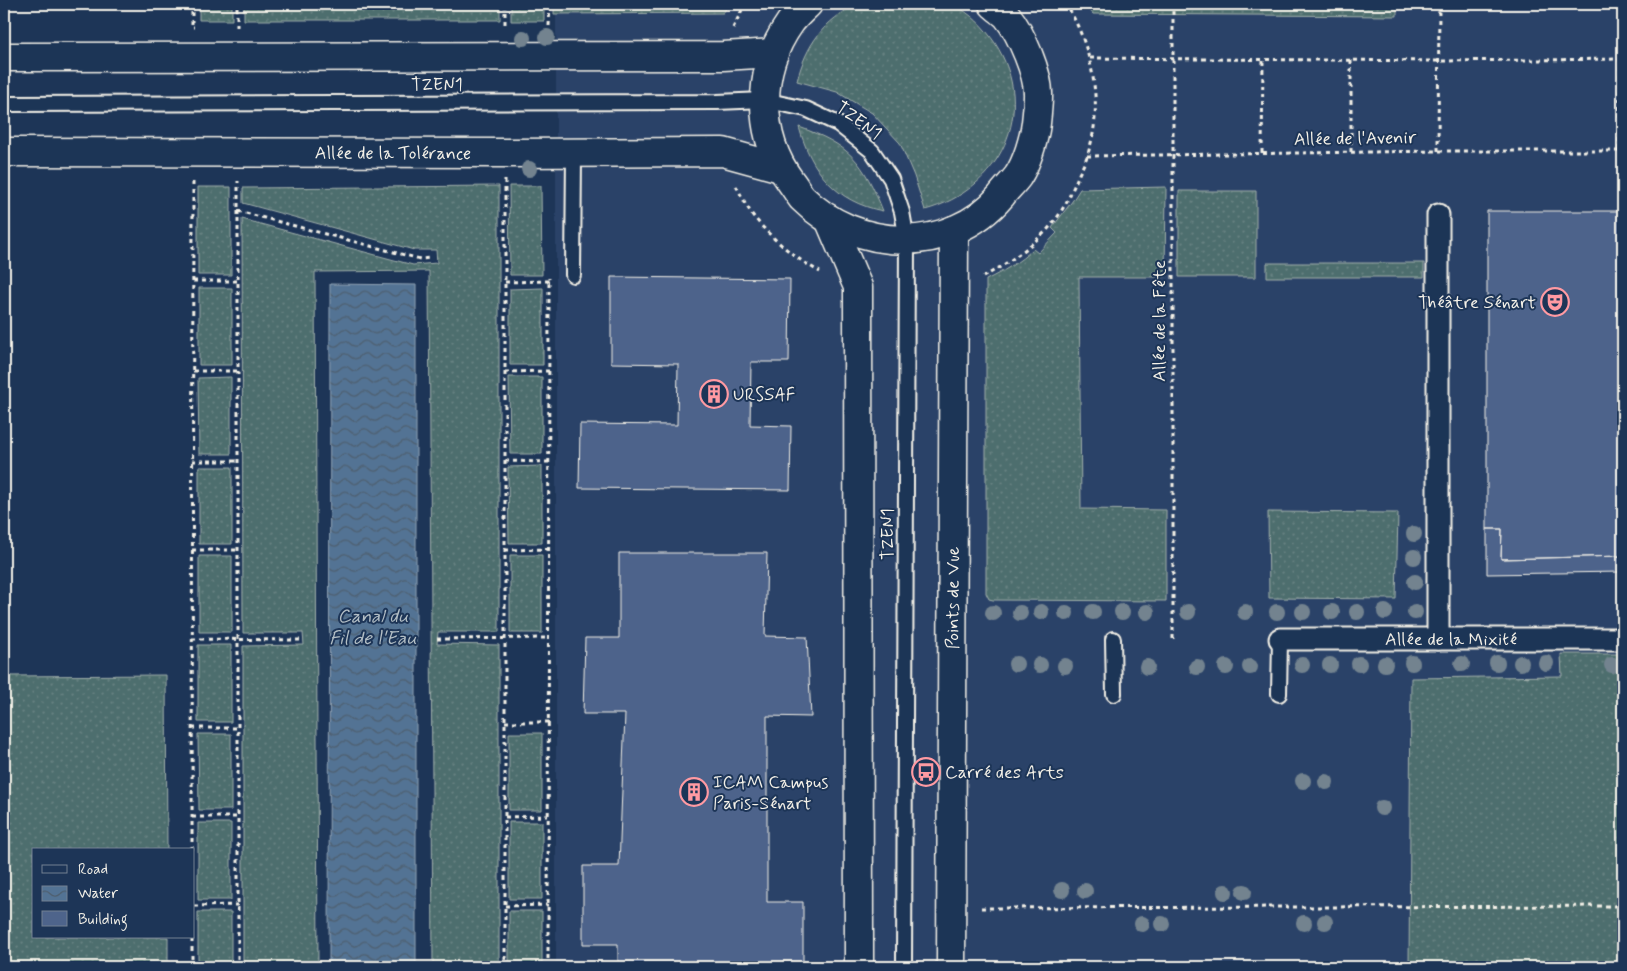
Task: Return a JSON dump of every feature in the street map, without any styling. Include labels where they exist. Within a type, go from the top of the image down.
[{"type":"street","points":[[808,4],[790,23],[774,53],[767,76],[764,100],[768,135],[780,168],[801,197],[829,220],[866,236],[908,240],[931,237],[954,230],[990,208],[1018,176],[1035,137],[1038,94],[1029,53],[1007,16],[993,4]]},
{"type":"street","points":[[4,57],[723,56],[774,53]]},
{"type":"street","name":"Allée de la Tolérance","points":[[4,152],[505,167],[574,153],[723,152],[780,168]]},
{"type":"street","points":[[1438,215],[1438,639]]},
{"type":"street","points":[[829,220],[858,287],[859,967]]},
{"type":"street","name":"Points de Vue","points":[[951,967],[954,230]]},
{"type":"street","name":"Allée de la Mixité","points":[[1280,640],[1623,639]]},
{"type":"lane","name":"TZEN1","points":[[4,104],[717,102],[764,100],[806,109],[838,124],[872,151],[891,179],[902,212],[908,240],[904,967]]},
{"type":"lane","points":[[573,275],[574,153]]},
{"type":"lane","points":[[1113,639],[1114,694]]},
{"type":"lane","points":[[1279,694],[1280,640]]},
{"type":"path","points":[[192,4],[192,27],[201,27]]},
{"type":"path","points":[[228,27],[237,28],[237,4]]},
{"type":"path","points":[[505,4],[505,28]]},
{"type":"path","points":[[550,4],[550,26]]},
{"type":"path","name":"Allée de la Fête","points":[[1173,4],[1173,639]]},
{"type":"path","points":[[1438,151],[1439,4]]},
{"type":"path","points":[[1090,58],[1439,61],[1621,59],[1621,150]]},
{"type":"path","points":[[1262,153],[1263,60]]},
{"type":"path","points":[[1351,60],[1351,152]]},
{"type":"path","name":"Allée de l'Avenir","points":[[1087,156],[1621,150]]},
{"type":"path","points":[[505,167],[514,180]]},
{"type":"path","points":[[505,167],[505,967]]},
{"type":"path","points":[[229,180],[248,180]]},
{"type":"path","points":[[238,180],[238,967]]},
{"type":"path","points":[[192,848],[193,181],[202,181]]},
{"type":"path","points":[[238,211],[420,259],[431,258]]},
{"type":"path","points":[[548,967],[549,272]]},
{"type":"path","points":[[193,282],[238,281]]},
{"type":"path","points":[[505,282],[549,281]]},
{"type":"path","points":[[193,371],[238,371]]},
{"type":"path","points":[[505,372],[549,371]]},
{"type":"path","points":[[192,461],[238,461]]},
{"type":"path","points":[[505,461],[549,462]]},
{"type":"path","points":[[505,550],[549,549]]},
{"type":"path","points":[[192,550],[238,550]]},
{"type":"path","points":[[437,639],[549,638]]},
{"type":"path","points":[[192,639],[300,640]]},
{"type":"path","points":[[505,722],[549,722]]},
{"type":"path","points":[[192,728],[238,728]]},
{"type":"path","points":[[505,817],[548,816]]},
{"type":"path","points":[[192,817],[238,817]]},
{"type":"path","points":[[195,906],[238,905]]},
{"type":"path","points":[[505,906],[548,905]]},
{"type":"path","points":[[951,909],[1132,906],[1623,906]]},
{"type":"path","points":[[192,938],[192,967]]},
{"type":"shaded area","points":[[556,4],[1623,4],[1623,967],[556,967]]},
{"type":"green space","points":[[944,3],[953,5],[971,16],[987,32],[995,43],[1008,69],[1013,95],[1012,120],[1005,144],[992,166],[974,185],[951,200],[925,210],[914,176],[900,143],[872,113],[837,92],[797,81],[811,45],[818,35],[835,18],[858,4]]},
{"type":"green space","points":[[199,4],[232,4],[232,20],[199,20]]},
{"type":"green space","points":[[244,4],[500,4],[500,20],[244,20]]},
{"type":"green space","points":[[511,4],[544,4],[544,21],[511,21]]},
{"type":"green space","points":[[554,4],[729,4],[723,13],[554,14]]},
{"type":"green space","points":[[1085,4],[1397,4],[1397,16],[1093,14]]},
{"type":"green space","points":[[799,127],[831,141],[853,157],[869,179],[883,211],[866,207],[852,200],[828,182],[818,171],[804,143]]},
{"type":"green space","points":[[499,186],[499,632],[438,632],[437,644],[499,645],[499,967],[433,967],[429,271],[315,272],[318,967],[243,967],[243,646],[304,645],[303,633],[243,633],[242,219],[413,265],[437,263],[436,250],[414,250],[243,203],[243,188]]},
{"type":"green space","points":[[509,186],[541,186],[542,275],[510,275]]},
{"type":"green space","points":[[198,187],[231,187],[231,275],[198,275]]},
{"type":"green space","points":[[1166,187],[1165,277],[1079,277],[1081,509],[1166,510],[1166,601],[989,599],[986,593],[986,280],[1017,262],[1033,249],[1038,253],[1057,233],[1052,228],[1080,189]]},
{"type":"green space","points":[[1179,191],[1256,191],[1256,277],[1179,277]]},
{"type":"green space","points":[[1267,263],[1424,263],[1424,277],[1267,277]]},
{"type":"green space","points":[[199,288],[232,288],[232,365],[199,365]]},
{"type":"green space","points":[[543,288],[543,365],[510,365],[510,289]]},
{"type":"green space","points":[[231,377],[231,454],[199,454],[198,378]]},
{"type":"green space","points":[[509,377],[542,377],[542,454],[510,454]]},
{"type":"green space","points":[[542,466],[542,543],[509,543],[508,467]]},
{"type":"green space","points":[[199,467],[232,467],[232,544],[199,544]]},
{"type":"green space","points":[[1268,512],[1398,513],[1396,599],[1269,598]]},
{"type":"green space","points":[[510,555],[542,555],[542,633],[510,633]]},
{"type":"green space","points":[[199,556],[232,556],[232,632],[199,632]]},
{"type":"green space","points":[[198,645],[231,645],[231,722],[198,722]]},
{"type":"green space","points":[[1561,654],[1623,654],[1623,967],[1409,967],[1411,678],[1562,676]]},
{"type":"green space","points":[[166,675],[167,848],[32,848],[32,938],[168,938],[168,967],[4,967],[4,676]]},
{"type":"green space","points":[[509,733],[542,733],[542,810],[509,810]]},
{"type":"green space","points":[[198,734],[231,734],[231,810],[199,810]]},
{"type":"green space","points":[[509,822],[542,822],[542,899],[509,899]]},
{"type":"green space","points":[[198,823],[231,823],[231,900],[198,900]]},
{"type":"green space","points":[[509,911],[542,911],[542,967],[509,967]]},
{"type":"green space","points":[[198,912],[231,912],[231,967],[198,967]]},
{"type":"water","name":"Canal du Fil de l'Eau","points":[[330,284],[416,285],[416,967],[329,967]]},
{"type":"building","name":"Théâtre Sénart","points":[[1487,211],[1623,211],[1623,393],[1620,393],[1623,556],[1501,559],[1502,529],[1487,529]]},
{"type":"building","name":"URSSAF","points":[[611,277],[790,279],[789,362],[751,362],[750,425],[791,426],[790,490],[579,488],[580,424],[677,425],[678,364],[611,363]]},
{"type":"building","points":[[1487,529],[1502,529],[1501,559],[1623,556],[1623,572],[1487,574]]},
{"type":"building","name":"ICAM Campus Paris-Sénart","points":[[619,553],[767,553],[765,636],[807,637],[811,717],[767,716],[767,902],[803,902],[803,967],[618,967],[618,944],[583,944],[583,866],[619,866],[625,714],[583,714],[585,638],[619,638]]},
{"type":"place","name":"Théâtre Sénart","points":[[1555,302]]},
{"type":"place","name":"URSSAF","points":[[714,394]]},
{"type":"place","name":"Carré des Arts","points":[[926,772]]},
{"type":"place","name":"ICAM Campus Paris-Sénart","points":[[694,792]]}]
